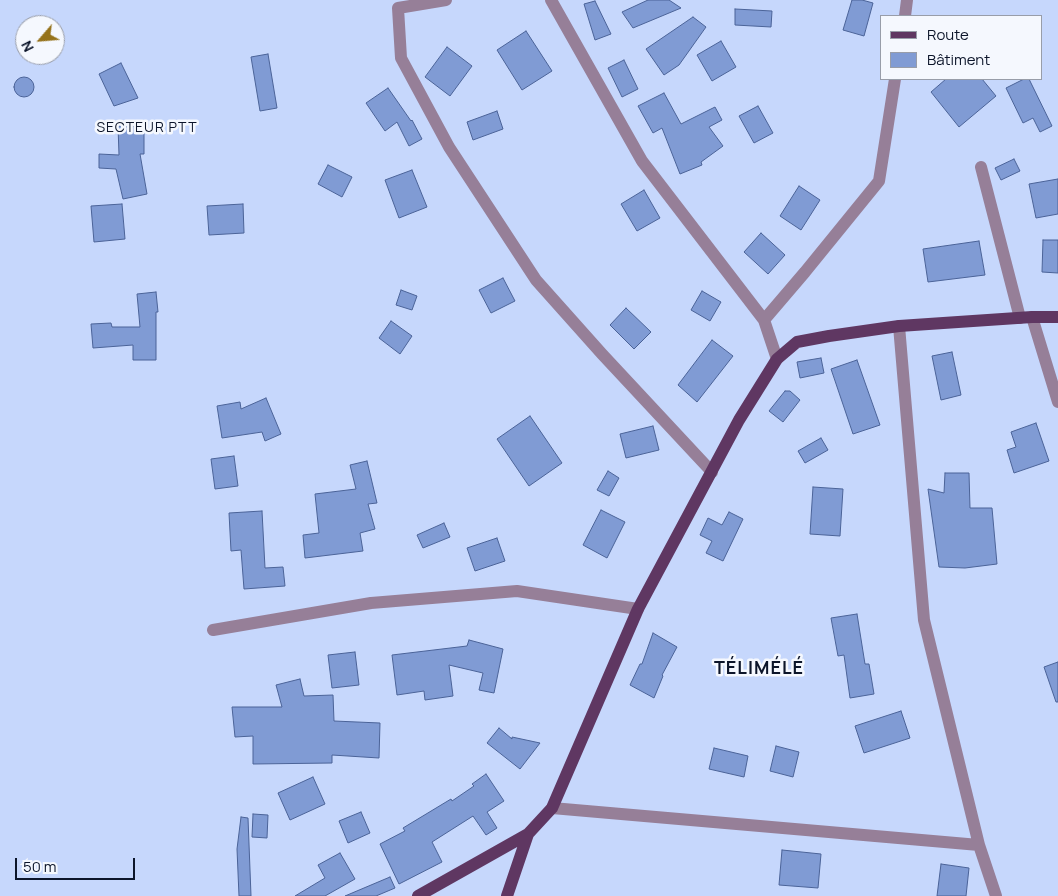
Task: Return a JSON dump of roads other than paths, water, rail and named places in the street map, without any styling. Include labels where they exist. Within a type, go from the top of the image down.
[{"type":"main road","points":[[418,896],[528,834],[552,808],[638,609],[740,420],[777,359],[797,342],[899,326],[1026,317],[1058,317]]},
{"type":"main road","points":[[507,896],[528,834]]},
{"type":"street","points":[[446,0],[398,8],[401,58],[449,147],[536,280],[712,472]]},
{"type":"street","points":[[551,0],[642,161],[764,320],[777,359]]},
{"type":"street","points":[[904,15],[907,0]]},
{"type":"street","points":[[764,320],[879,181],[895,80]]},
{"type":"street","points":[[981,167],[1026,317],[1058,402]]},
{"type":"street","points":[[899,326],[924,620],[980,845],[996,896]]},
{"type":"street","points":[[213,630],[371,603],[516,591],[638,609]]},
{"type":"street","points":[[552,808],[980,845]]},
{"type":"district","name":"SECTEUR PTT","points":[[147,128]]},
{"type":"district","name":"TÉLIMÉLÉ","points":[[759,669]]}]
